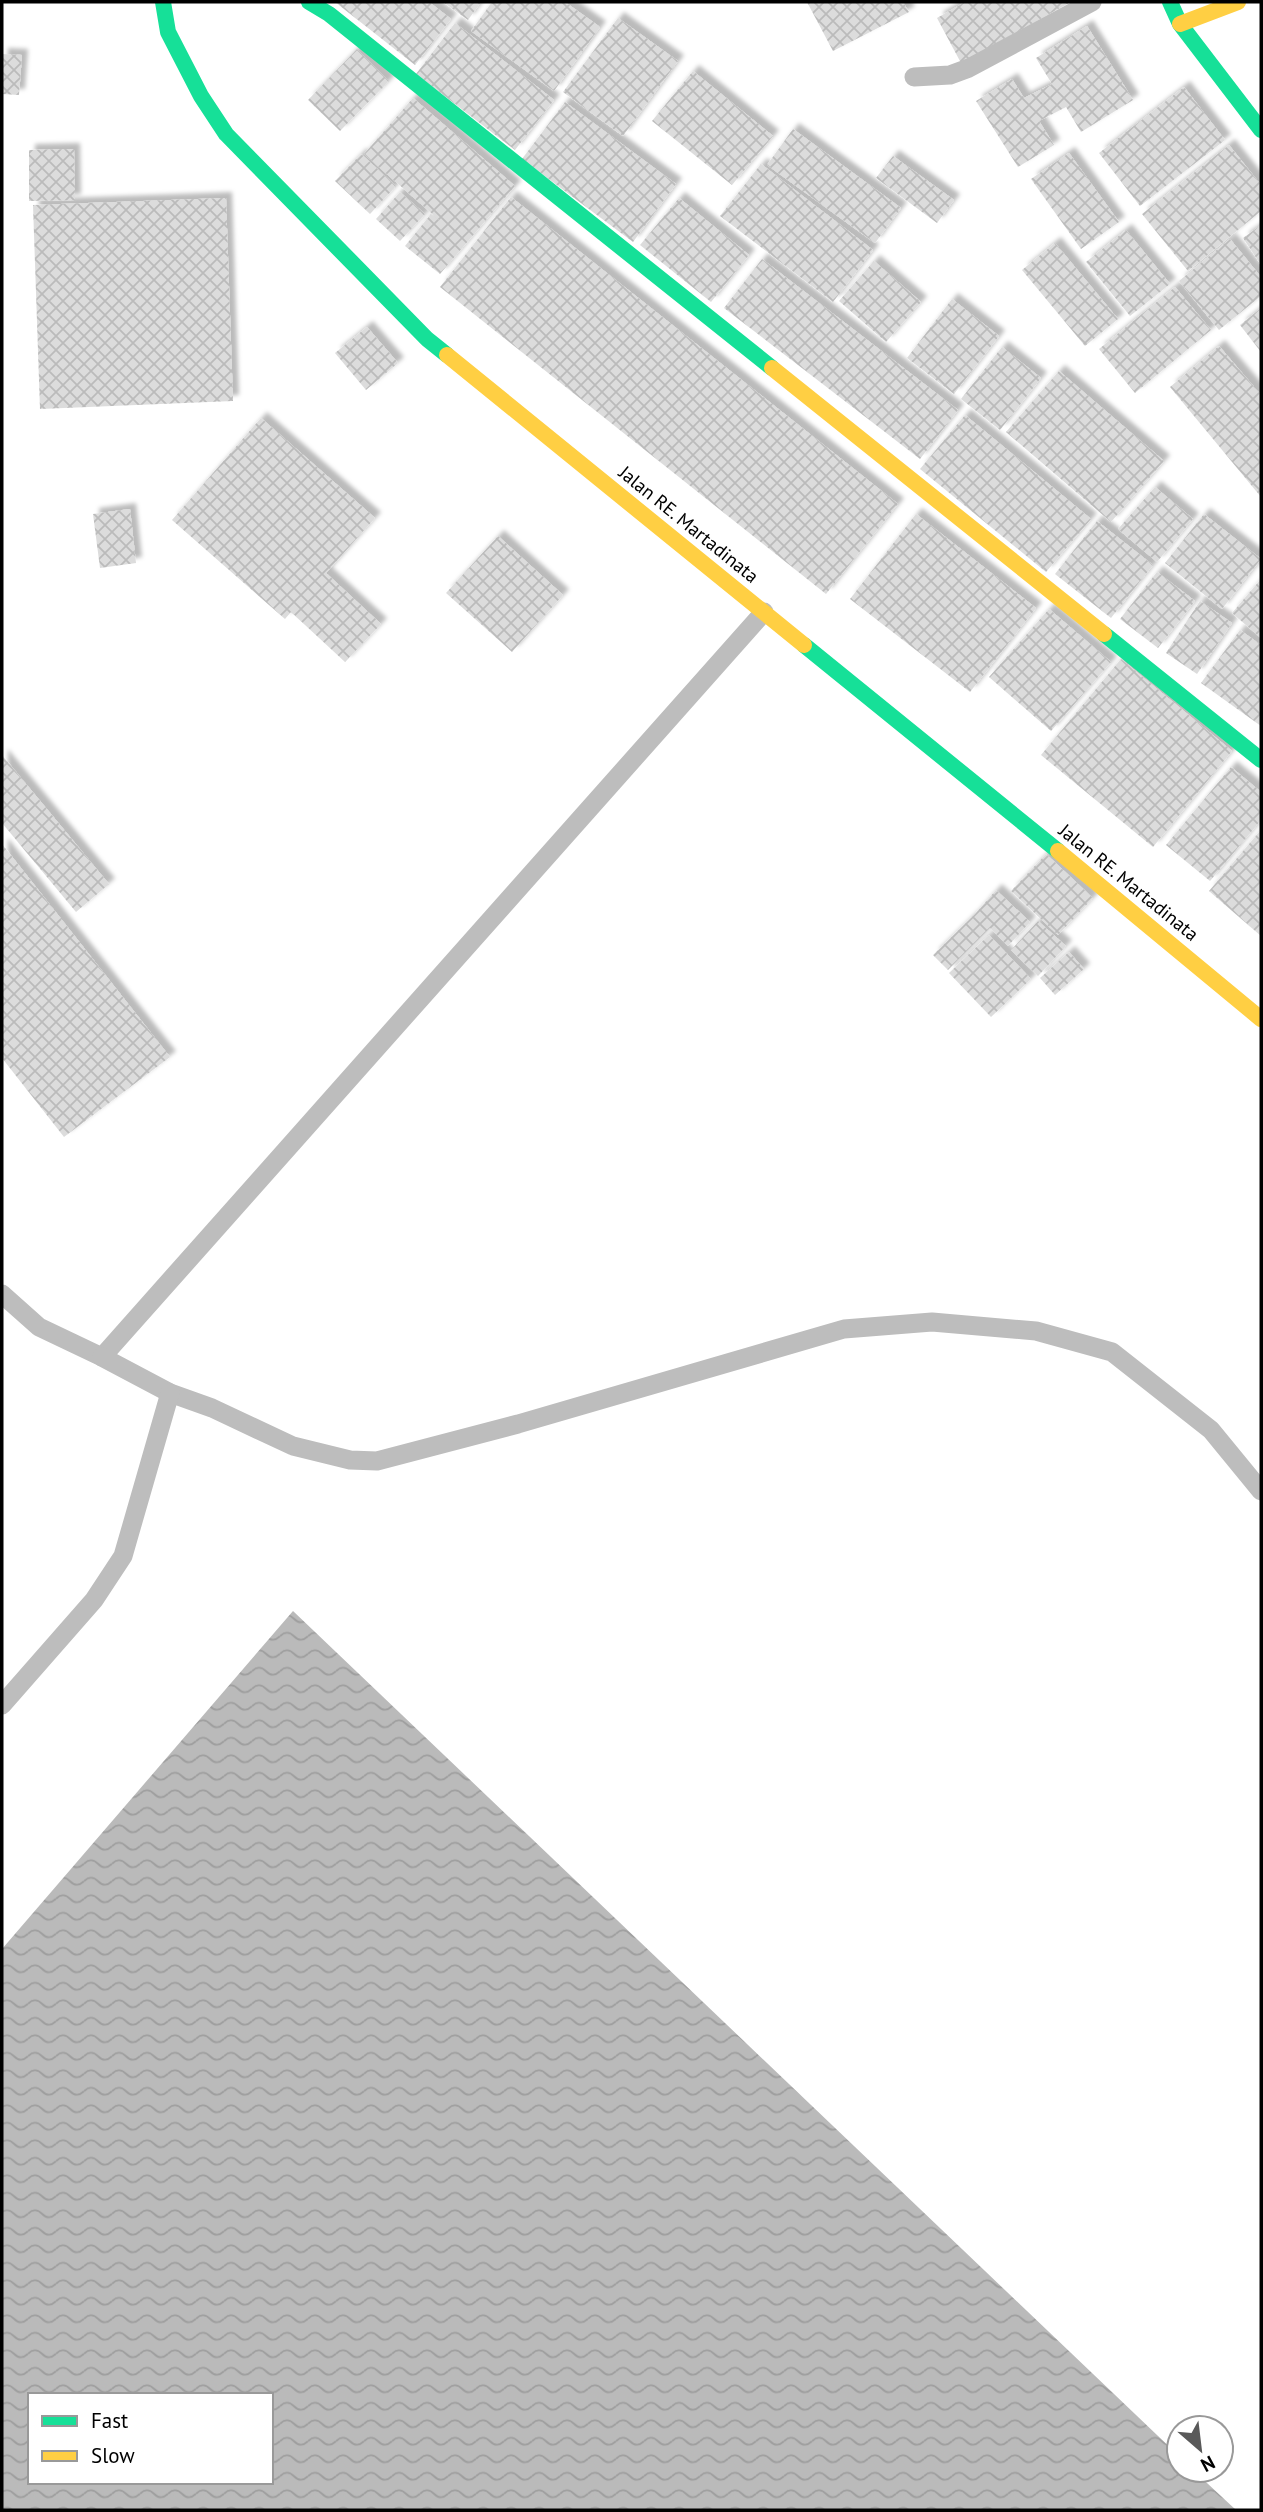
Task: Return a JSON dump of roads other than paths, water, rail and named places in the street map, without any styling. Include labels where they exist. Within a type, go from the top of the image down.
[{"type":"main road","name":"Jalan RE. Martadinata","points":[[163,2],[167,32],[201,96],[226,134],[417,329],[1261,1019]]},
{"type":"main road","points":[[309,2],[329,14],[1261,760]]},
{"type":"main road","points":[[1170,2],[1180,24],[1261,130]]},
{"type":"main road","points":[[1180,24],[1238,2]]},
{"type":"lane","points":[[914,77],[950,75],[969,68],[1092,2]]},
{"type":"lane","points":[[102,1357],[765,612]]},
{"type":"lane","points":[[2,1293],[39,1327],[170,1393],[212,1408],[293,1446],[350,1460],[377,1461],[518,1424],[844,1329],[932,1322],[1036,1331],[1112,1352],[1211,1430],[1261,1491]]},
{"type":"lane","points":[[2,1705],[94,1600],[123,1556],[170,1393]]},
{"type":"water","points":[[293,1611],[1165,2443],[1165,2484],[1208,2484],[1236,2510],[2,2510],[2,1949]]}]
